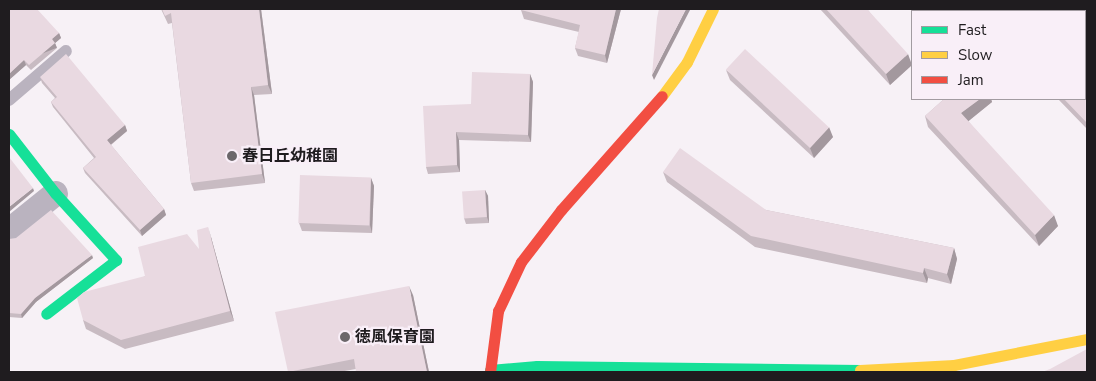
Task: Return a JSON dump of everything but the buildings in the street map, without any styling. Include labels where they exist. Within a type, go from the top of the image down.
[{"type":"street","points":[[713,9],[687,62],[657,103],[561,210],[521,262],[498,312],[487,372],[537,366],[638,370],[873,371],[954,365],[1087,338]]},
{"type":"street","points":[[9,134],[55,193],[116,260],[46,314]]},
{"type":"street","points":[[9,230],[55,193]]},
{"type":"lane","points":[[9,100],[66,51]]},
{"type":"traffic: fast","points":[[9,134],[55,193],[116,260],[46,314]]},
{"type":"traffic: fast","points":[[490,370],[537,366],[860,370]]},
{"type":"traffic: slow","points":[[662,96],[687,62],[713,9]]},
{"type":"traffic: slow","points":[[860,370],[954,365],[1087,339]]},
{"type":"traffic: jam","points":[[490,372],[498,311],[521,262],[561,210],[662,96]]},
{"type":"place","name":"春日丘幼稚園","points":[[232,156]]},
{"type":"place","name":"徳風保育園","points":[[345,337]]}]
